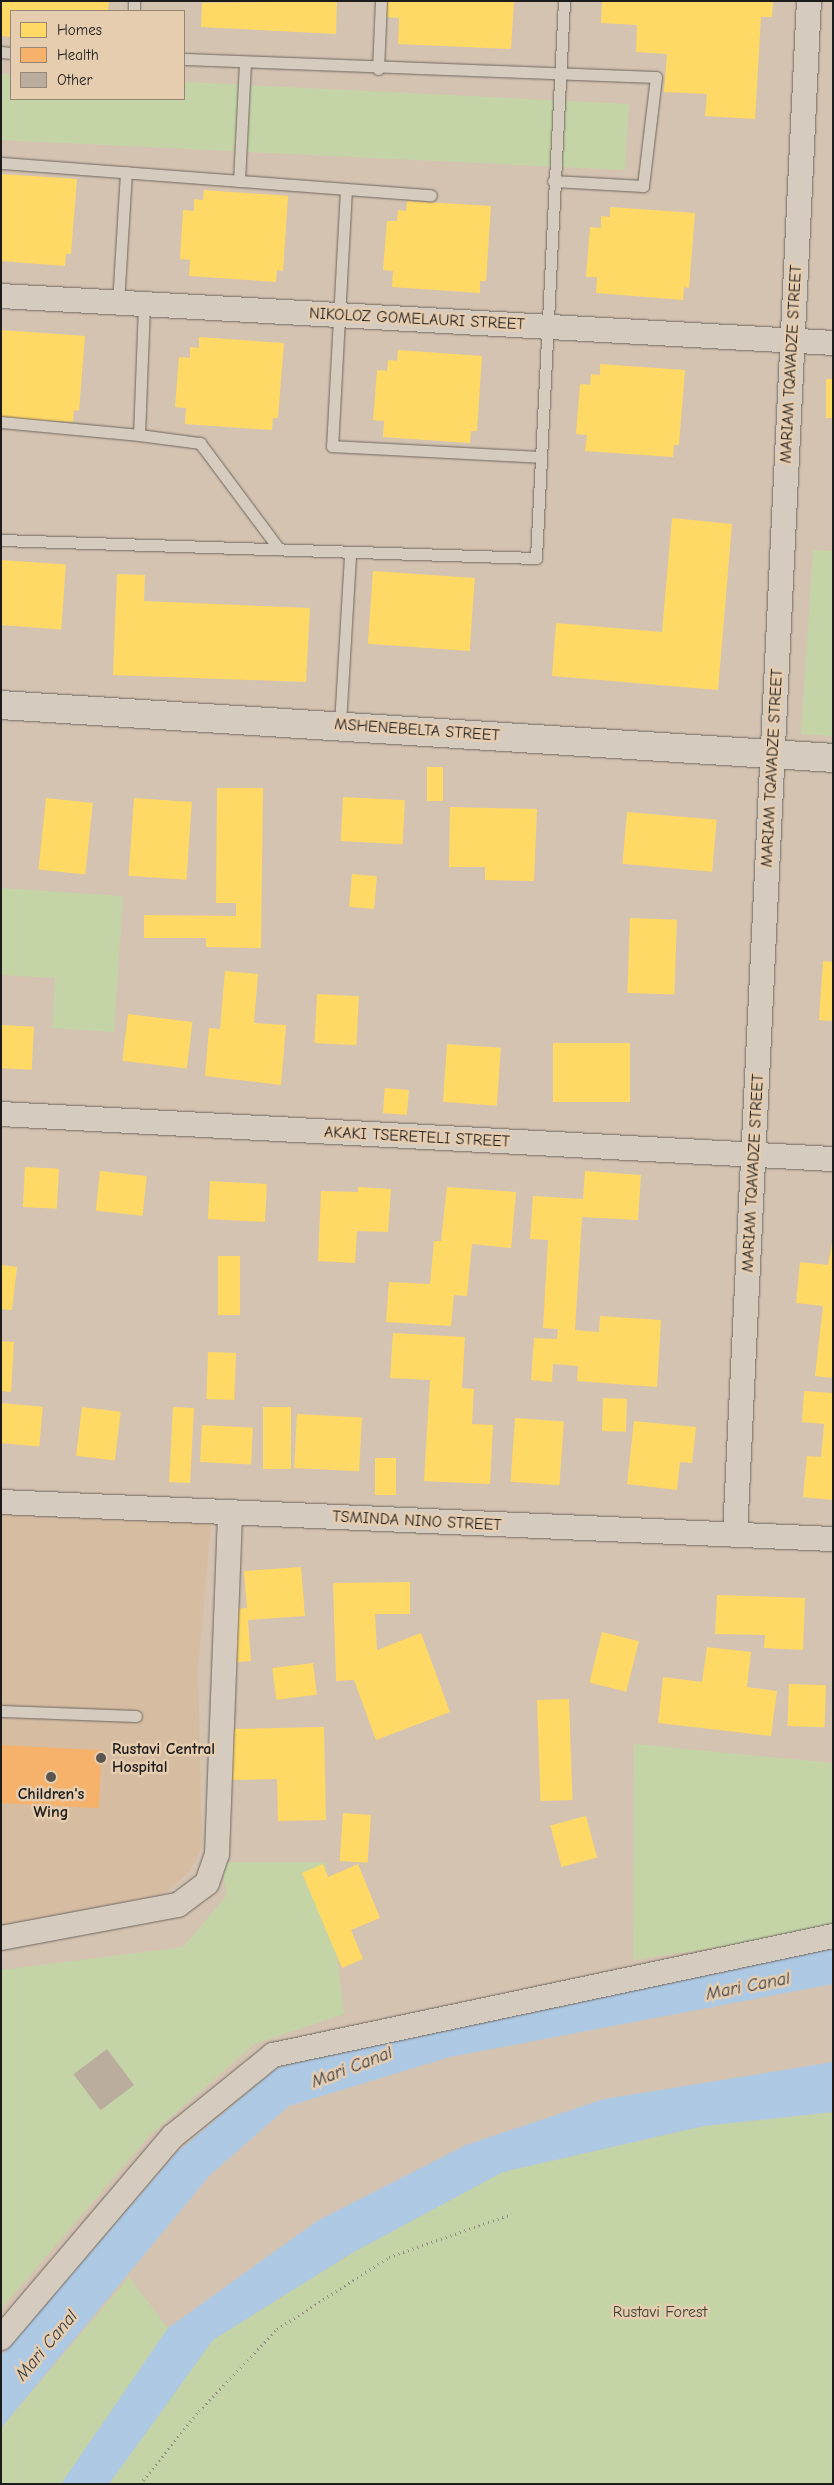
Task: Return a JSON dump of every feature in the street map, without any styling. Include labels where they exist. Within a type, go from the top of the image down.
[{"type":"main road","name":"MSHENEBELTA STREET","points":[[1,705],[340,724],[833,758]]},
{"type":"street","name":"MARIAM TQAVADZE STREET","points":[[735,1535],[809,1]]},
{"type":"street","name":"NIKOLOZ GOMELAURI STREET","points":[[1,296],[833,344]]},
{"type":"street","name":"AKAKI TSERETELI STREET","points":[[1,1114],[833,1159]]},
{"type":"street","name":"TSMINDA NINO STREET","points":[[1,1502],[833,1540]]},
{"type":"street","points":[[1,1938],[178,1905],[207,1883],[217,1854],[230,1512]]},
{"type":"street","points":[[1,2338],[173,2136],[273,2054],[833,1936]]},
{"type":"lane","points":[[378,69],[381,1]]},
{"type":"lane","points":[[1,540],[279,549],[350,554],[536,558],[545,326],[564,1]]},
{"type":"lane","points":[[185,59],[378,69],[656,77],[643,186],[553,181]]},
{"type":"lane","points":[[239,181],[245,62]]},
{"type":"lane","points":[[1,163],[431,195]]},
{"type":"lane","points":[[118,303],[126,172]]},
{"type":"lane","points":[[346,188],[332,446],[539,457]]},
{"type":"lane","points":[[139,435],[144,304]]},
{"type":"lane","points":[[1,422],[139,435],[200,443],[279,549]]},
{"type":"lane","points":[[340,724],[350,554]]},
{"type":"lane","points":[[1,1711],[136,1716]]},
{"type":"path","points":[[140,2484],[199,2412],[277,2329],[389,2257],[512,2214]]},
{"type":"shaded area","name":"Rustavi Central Hospital","points":[[1,1514],[211,1524],[198,1669],[202,1847],[189,1872],[164,1894],[1,1926]]},
{"type":"green space","points":[[1,74],[10,74],[10,100],[185,100],[185,82],[629,104],[625,170],[1,140]]},
{"type":"green space","points":[[813,550],[833,551],[833,736],[801,734]]},
{"type":"green space","points":[[1,888],[123,896],[114,1032],[52,1028],[55,978],[1,975]]},
{"type":"green space","points":[[634,1744],[833,1763],[833,1930],[633,1960]]},
{"type":"green space","points":[[221,1862],[326,1862],[344,2014],[254,2044],[149,2136],[1,2309],[1,1970],[183,1947],[227,1895]]},
{"type":"green space","name":"Rustavi Forest","points":[[833,2112],[833,2484],[109,2484],[213,2340],[352,2253],[503,2172],[704,2126]]},
{"type":"green space","points":[[129,2277],[168,2328],[61,2484],[1,2484],[1,2428]]},
{"type":"water","name":"Mari Canal","points":[[833,1946],[833,1984],[450,2057],[289,2106],[210,2175],[1,2428],[1,2356],[177,2152],[277,2068],[446,2023],[722,1972]]},
{"type":"water","points":[[833,2062],[833,2112],[704,2126],[503,2172],[352,2253],[213,2340],[109,2484],[61,2484],[168,2328],[317,2221],[466,2145],[604,2099]]},
{"type":"building: Homes","points":[[1,1],[109,1],[108,10],[10,10],[10,37],[1,36]]},
{"type":"building: Homes","points":[[337,1],[336,34],[201,27],[202,3],[196,3]]},
{"type":"building: Homes","points":[[386,1],[514,1],[511,49],[398,44],[399,18],[385,17]]},
{"type":"building: Homes","points":[[602,1],[773,1],[772,17],[761,17],[755,119],[705,116],[707,94],[664,92],[667,54],[636,52],[637,25],[601,23]]},
{"type":"building: Homes","points":[[1,174],[77,179],[71,254],[66,254],[65,266],[1,261]]},
{"type":"building: Homes","points":[[204,190],[288,196],[283,271],[277,270],[276,282],[189,276],[190,260],[180,259],[183,210],[194,211],[194,199],[203,200]]},
{"type":"building: Homes","points":[[407,201],[491,206],[486,281],[480,281],[480,293],[392,287],[393,271],[383,270],[387,221],[397,221],[398,210],[406,211]]},
{"type":"building: Homes","points":[[610,207],[695,213],[689,288],[684,287],[683,300],[596,293],[597,277],[586,277],[590,227],[601,228],[601,216],[610,217]]},
{"type":"building: Homes","points":[[1,330],[85,336],[79,411],[74,410],[73,422],[1,418]]},
{"type":"building: Homes","points":[[199,337],[284,343],[278,418],[273,418],[272,430],[185,424],[186,408],[175,407],[179,357],[190,358],[190,347],[199,348]]},
{"type":"building: Homes","points":[[398,350],[482,356],[477,431],[471,431],[470,443],[383,437],[384,421],[373,420],[377,370],[387,371],[388,360],[397,361]]},
{"type":"building: Homes","points":[[600,364],[685,370],[679,445],[674,445],[673,457],[585,451],[587,435],[576,434],[580,384],[590,385],[591,374],[600,375]]},
{"type":"building: Homes","points":[[826,379],[833,379],[833,418],[826,418]]},
{"type":"building: Homes","points":[[672,518],[732,524],[718,690],[552,676],[556,623],[662,632]]},
{"type":"building: Homes","points":[[1,560],[66,565],[61,629],[1,625]]},
{"type":"building: Homes","points":[[373,571],[475,578],[470,651],[368,644]]},
{"type":"building: Homes","points":[[117,574],[145,575],[144,601],[310,608],[306,682],[113,675]]},
{"type":"building: Homes","points":[[427,767],[443,767],[443,801],[427,801]]},
{"type":"building: Homes","points":[[217,788],[263,788],[261,948],[206,947],[206,938],[144,938],[144,915],[236,916],[236,903],[216,903]]},
{"type":"building: Homes","points":[[343,797],[405,800],[403,844],[341,841]]},
{"type":"building: Homes","points":[[46,798],[93,803],[85,875],[38,870]]},
{"type":"building: Homes","points":[[134,798],[192,802],[186,880],[129,876]]},
{"type":"building: Homes","points":[[450,807],[537,809],[534,881],[485,880],[485,867],[449,867]]},
{"type":"building: Homes","points":[[627,812],[717,820],[712,872],[622,864]]},
{"type":"building: Homes","points":[[352,874],[377,876],[374,909],[349,907]]},
{"type":"building: Homes","points":[[630,918],[677,920],[674,995],[627,993]]},
{"type":"building: Homes","points":[[823,961],[833,962],[833,1021],[819,1020]]},
{"type":"building: Homes","points":[[225,971],[258,974],[254,1023],[286,1025],[281,1085],[205,1076],[209,1028],[220,1029]]},
{"type":"building: Homes","points":[[317,994],[359,996],[356,1045],[314,1043]]},
{"type":"building: Homes","points":[[128,1014],[193,1022],[187,1069],[122,1061]]},
{"type":"building: Homes","points":[[1,1025],[34,1027],[32,1070],[1,1068]]},
{"type":"building: Homes","points":[[553,1043],[630,1043],[630,1102],[553,1102]]},
{"type":"building: Homes","points":[[447,1044],[501,1048],[497,1106],[443,1102]]},
{"type":"building: Homes","points":[[385,1088],[409,1090],[407,1115],[383,1113]]},
{"type":"building: Homes","points":[[25,1167],[59,1169],[57,1209],[23,1207]]},
{"type":"building: Homes","points":[[100,1171],[147,1176],[143,1216],[96,1211]]},
{"type":"building: Homes","points":[[585,1171],[641,1175],[638,1220],[582,1217],[575,1330],[599,1332],[600,1316],[661,1320],[657,1387],[577,1381],[578,1366],[553,1364],[552,1382],[531,1380],[534,1338],[557,1339],[558,1329],[543,1328],[548,1240],[530,1239],[533,1196],[583,1199]]},
{"type":"building: Homes","points":[[210,1181],[267,1184],[265,1222],[208,1219]]},
{"type":"building: Homes","points":[[358,1187],[391,1189],[388,1232],[357,1231],[355,1263],[318,1261],[321,1191],[358,1192]]},
{"type":"building: Homes","points":[[447,1187],[516,1192],[511,1248],[472,1244],[467,1296],[454,1295],[451,1326],[386,1322],[389,1282],[430,1284],[434,1241],[441,1241]]},
{"type":"building: Homes","points":[[833,1237],[833,1378],[815,1376],[823,1306],[796,1303],[800,1262],[828,1265]]},
{"type":"building: Homes","points":[[218,1256],[240,1256],[240,1315],[218,1315]]},
{"type":"building: Homes","points":[[1,1265],[17,1267],[12,1310],[1,1309]]},
{"type":"building: Homes","points":[[393,1333],[465,1337],[462,1388],[474,1389],[472,1424],[493,1425],[490,1484],[424,1481],[430,1380],[390,1378]]},
{"type":"building: Homes","points":[[1,1341],[14,1342],[11,1392],[1,1391]]},
{"type":"building: Homes","points":[[208,1352],[236,1353],[234,1400],[206,1399]]},
{"type":"building: Homes","points":[[804,1391],[833,1393],[833,1500],[803,1497],[807,1456],[821,1457],[824,1424],[802,1422]]},
{"type":"building: Homes","points":[[603,1398],[627,1399],[626,1432],[602,1431]]},
{"type":"building: Homes","points":[[1,1403],[43,1407],[39,1447],[1,1443]]},
{"type":"building: Homes","points":[[82,1407],[121,1412],[115,1460],[76,1456]]},
{"type":"building: Homes","points":[[173,1407],[194,1408],[190,1483],[169,1482]]},
{"type":"building: Homes","points":[[263,1407],[291,1407],[291,1469],[263,1469]]},
{"type":"building: Homes","points":[[297,1414],[362,1417],[359,1471],[294,1468]]},
{"type":"building: Homes","points":[[515,1418],[564,1421],[559,1485],[511,1482]]},
{"type":"building: Homes","points":[[634,1421],[696,1427],[692,1463],[680,1462],[677,1490],[627,1484]]},
{"type":"building: Homes","points":[[202,1425],[253,1428],[251,1465],[200,1462]]},
{"type":"building: Homes","points":[[375,1458],[396,1458],[396,1495],[375,1495]]},
{"type":"building: Homes","points":[[301,1567],[305,1616],[248,1620],[251,1661],[228,1663],[229,1610],[247,1608],[244,1571]]},
{"type":"building: Homes","points":[[410,1582],[410,1614],[375,1614],[377,1650],[421,1633],[450,1712],[376,1740],[354,1680],[336,1681],[333,1583]]},
{"type":"building: Homes","points":[[717,1595],[805,1598],[803,1650],[764,1648],[765,1635],[715,1634]]},
{"type":"building: Homes","points":[[602,1632],[639,1641],[626,1692],[589,1682]]},
{"type":"building: Homes","points":[[707,1647],[751,1652],[747,1687],[777,1691],[771,1736],[658,1723],[663,1677],[702,1682]]},
{"type":"building: Homes","points":[[313,1663],[317,1695],[276,1700],[272,1668]]},
{"type":"building: Homes","points":[[789,1684],[826,1685],[825,1727],[788,1726]]},
{"type":"building: Homes","points":[[569,1699],[573,1800],[541,1801],[537,1700]]},
{"type":"building: Homes","points":[[324,1727],[326,1820],[278,1821],[277,1779],[230,1780],[229,1729]]},
{"type":"building: Homes","points":[[343,1813],[371,1815],[368,1863],[340,1861]]},
{"type":"building: Homes","points":[[586,1816],[597,1858],[561,1867],[550,1826]]},
{"type":"building: Homes","points":[[323,1864],[328,1877],[358,1864],[380,1918],[351,1930],[363,1959],[342,1968],[302,1873]]},
{"type":"building: Health","name":"Children's Wing","points":[[1,1745],[102,1750],[99,1808],[1,1803]]},
{"type":"building: Other","points":[[107,2049],[134,2085],[101,2110],[73,2074]]},
{"type":"place","name":"Rustavi Central Hospital","points":[[101,1758]]},
{"type":"place","name":"Children's Wing","points":[[51,1777]]}]
